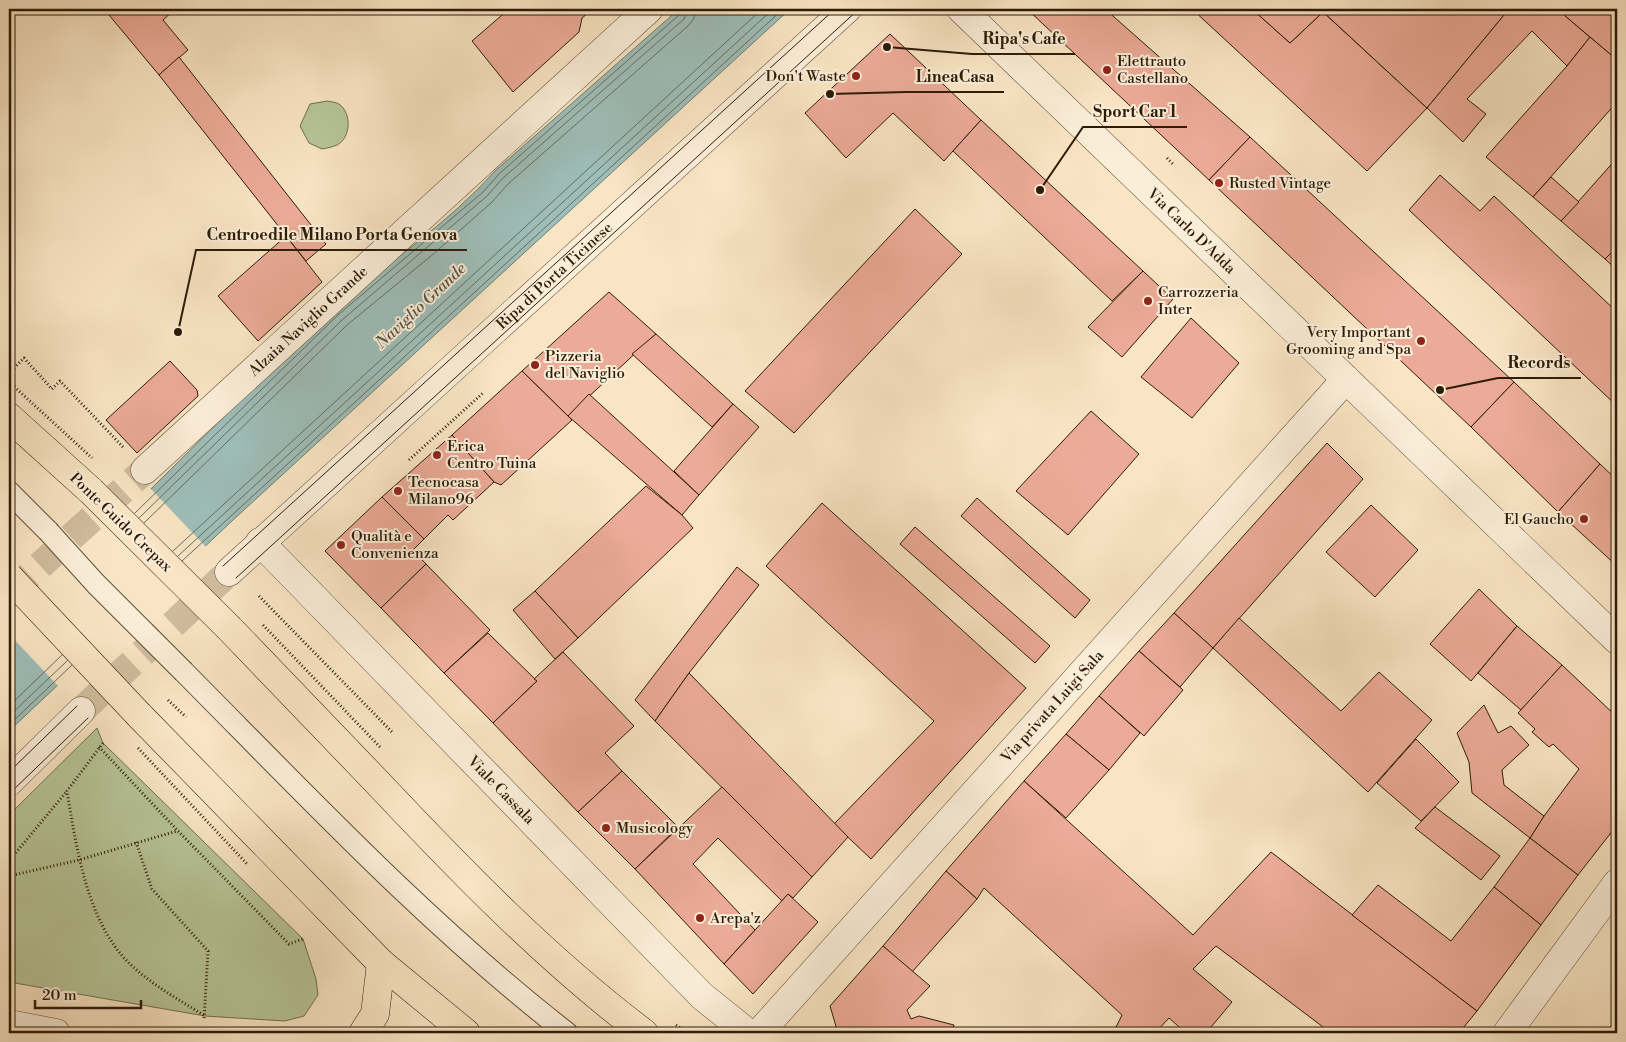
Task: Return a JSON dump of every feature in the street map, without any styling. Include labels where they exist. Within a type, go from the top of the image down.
[{"type":"main road","name":"Ponte Guido Crepax","points":[[9,417],[91,491],[230,629],[429,839],[529,936],[602,1002],[644,1033]]},
{"type":"main road","points":[[9,577],[139,715],[381,963],[466,1033]]},
{"type":"main road","points":[[363,1033],[375,1014],[381,963]]},
{"type":"street","name":"Alzaia Naviglio Grande","points":[[145,470],[649,9]]},
{"type":"street","name":"Ripa di Porta Ticinese","points":[[229,572],[848,9]]},
{"type":"street","name":"Via Carlo D'Adda","points":[[962,9],[1617,640]]},
{"type":"street","name":"Via privata Luigi Sala","points":[[759,1033],[1346,379]]},
{"type":"street","name":"Viale Cassala","points":[[260,542],[702,996],[748,1033]]},
{"type":"street","points":[[9,782],[81,711]]},
{"type":"street","points":[[1507,1033],[1617,883]]},
{"type":"street","points":[[9,1024],[56,1033]]},
{"type":"lane","points":[[9,492],[96,584],[432,920],[518,995],[567,1033]]},
{"type":"path","points":[[9,373],[24,358],[52,389],[60,381],[145,470]]},
{"type":"path","points":[[409,460],[484,392]]},
{"type":"path","points":[[259,596],[392,732]]},
{"type":"path","points":[[9,861],[67,791],[103,743]]},
{"type":"path","points":[[99,747],[289,944],[303,938]]},
{"type":"path","points":[[67,791],[79,860],[101,923],[126,960],[153,984],[204,1018],[208,951],[152,888],[136,842]]},
{"type":"path","points":[[9,876],[79,860],[178,831]]},
{"type":"green space","points":[[327,101],[338,103],[343,108],[348,119],[348,125],[342,142],[322,149],[309,143],[300,126],[310,104]]},
{"type":"green space","points":[[97,728],[103,743],[303,939],[316,979],[318,995],[304,1016],[285,1021],[205,1016],[9,982],[9,815]]},
{"type":"water","name":"Naviglio Grande","points":[[679,9],[790,9],[233,520],[9,731],[9,629],[251,390],[333,312],[457,209],[495,171]]},
{"type":"pier","points":[[150,488],[207,548],[59,687],[9,634],[9,626]]},
{"type":"building","points":[[104,9],[175,9],[163,20],[188,50],[159,75]]},
{"type":"building","points":[[509,9],[593,9],[582,18],[579,32],[513,92],[472,41]]},
{"type":"building","points":[[1027,9],[1105,9],[1250,137],[1209,180]]},
{"type":"building","points":[[1192,9],[1252,9],[1290,43],[1323,12],[1427,108],[1367,171]]},
{"type":"building","points":[[1252,9],[1320,9],[1323,12],[1290,43]]},
{"type":"building","points":[[1320,9],[1509,9],[1427,108]]},
{"type":"building","points":[[1509,9],[1557,9],[1590,37],[1567,66],[1532,31],[1467,99],[1486,114],[1463,142],[1427,108]]},
{"type":"building","points":[[1557,9],[1610,9],[1617,15],[1617,60]]},
{"type":"building","points":[[890,34],[981,120],[944,161],[893,113],[846,158],[805,113]]},
{"type":"building","points":[[1590,37],[1617,60],[1617,102],[1533,197],[1486,157],[1567,66]]},
{"type":"building","points":[[179,57],[326,244],[306,261],[159,75]]},
{"type":"building","points":[[981,120],[1143,271],[1112,301],[953,151]]},
{"type":"building","points":[[1250,137],[1514,382],[1471,427],[1209,180]]},
{"type":"building","points":[[1617,158],[1617,247],[1605,259],[1561,221]]},
{"type":"building","points":[[1440,175],[1480,211],[1494,196],[1617,312],[1617,406],[1409,210]]},
{"type":"building","points":[[1551,177],[1579,202],[1561,221],[1533,197]]},
{"type":"building","points":[[915,209],[962,254],[794,433],[745,391]]},
{"type":"building","points":[[286,236],[322,282],[258,341],[218,296]]},
{"type":"building","points":[[1617,247],[1617,270],[1605,259]]},
{"type":"building","points":[[1143,271],[1173,299],[1122,357],[1088,327]]},
{"type":"building","points":[[609,292],[656,334],[568,416],[522,371]]},
{"type":"building","points":[[1191,318],[1239,363],[1192,418],[1141,377]]},
{"type":"building","points":[[656,334],[733,404],[712,427],[632,354]]},
{"type":"building","points":[[170,361],[197,390],[198,396],[137,453],[106,420]]},
{"type":"building","points":[[522,371],[572,420],[501,485],[494,482],[452,435]]},
{"type":"building","points":[[1514,382],[1600,464],[1558,512],[1471,427]]},
{"type":"building","points":[[589,394],[699,495],[682,515],[568,416]]},
{"type":"building","points":[[733,404],[759,427],[699,495],[674,471]]},
{"type":"building","points":[[1091,411],[1139,454],[1068,535],[1016,491]]},
{"type":"building","points":[[452,435],[494,482],[453,520],[448,515],[424,539],[382,497]]},
{"type":"building","points":[[1327,443],[1363,479],[1213,648],[1174,613]]},
{"type":"building","points":[[1600,464],[1617,480],[1617,566],[1558,512]]},
{"type":"building","points":[[646,486],[682,515],[693,528],[578,638],[535,591]]},
{"type":"building","points":[[382,497],[424,539],[413,550],[426,564],[381,608],[325,551]]},
{"type":"building","points":[[977,498],[1090,600],[1075,618],[961,516]]},
{"type":"building","points":[[822,503],[1026,688],[871,859],[834,824],[934,721],[766,566]]},
{"type":"building","points":[[1371,505],[1418,550],[1375,597],[1326,552]]},
{"type":"building","points":[[915,527],[1050,646],[1035,663],[900,544]]},
{"type":"building","points":[[426,564],[490,630],[444,673],[381,608]]},
{"type":"building","points":[[737,567],[759,585],[689,673],[655,721],[635,700]]},
{"type":"building","points":[[1479,589],[1517,626],[1471,681],[1430,644]]},
{"type":"building","points":[[535,591],[578,638],[555,659],[513,610]]},
{"type":"building","points":[[1174,613],[1213,648],[1180,687],[1139,651]]},
{"type":"building","points":[[1239,618],[1341,711],[1379,672],[1432,720],[1368,792],[1213,648]]},
{"type":"building","points":[[1517,626],[1562,665],[1521,710],[1478,673]]},
{"type":"building","points":[[488,633],[537,681],[493,723],[444,673]]},
{"type":"building","points":[[1139,651],[1183,690],[1144,736],[1099,696]]},
{"type":"building","points":[[563,652],[634,726],[605,753],[622,771],[578,812],[493,723],[537,681],[534,679]]},
{"type":"building","points":[[1562,665],[1617,717],[1617,825],[1578,875],[1530,838],[1579,769],[1553,744],[1549,747],[1532,732],[1535,729],[1518,713]]},
{"type":"building","points":[[689,673],[848,837],[812,877],[655,721]]},
{"type":"building","points":[[1099,696],[1140,733],[1109,770],[1066,734]]},
{"type":"building","points":[[1484,705],[1498,733],[1511,726],[1529,745],[1502,770],[1504,785],[1544,816],[1530,838],[1472,793],[1469,762],[1457,733]]},
{"type":"building","points":[[1066,734],[1109,770],[1066,818],[1024,781]]},
{"type":"building","points":[[1416,739],[1459,782],[1421,821],[1377,783]]},
{"type":"building","points":[[622,771],[678,827],[635,869],[578,812]]},
{"type":"building","points":[[1024,781],[1193,935],[1271,852],[1477,1011],[1459,1033],[1331,1033],[1216,946],[1193,969],[1232,1002],[1206,1033],[1186,1033],[1169,1018],[1155,1033],[1113,1033],[1122,1015],[984,888],[977,899],[946,871]]},
{"type":"building","points":[[722,787],[812,877],[793,898],[788,894],[782,901],[718,838],[693,864],[755,930],[724,964],[635,869]]},
{"type":"building","points":[[1435,807],[1500,856],[1481,880],[1415,828]]},
{"type":"building","points":[[1530,838],[1578,875],[1541,925],[1494,887]]},
{"type":"building","points":[[946,871],[977,899],[912,972],[883,946]]},
{"type":"building","points":[[1378,885],[1451,941],[1494,887],[1541,925],[1477,1011],[1352,915]]},
{"type":"building","points":[[788,894],[818,922],[753,994],[724,964]]},
{"type":"building","points":[[883,946],[930,986],[907,1010],[911,1019],[919,1016],[954,1025],[951,1033],[838,1033],[830,1006]]},
{"type":"tunnel","points":[[9,594],[145,470]]},
{"type":"tunnel","points":[[81,711],[229,572]]},
{"type":"tram line","points":[[223,566],[835,9]]},
{"type":"tram line","points":[[236,578],[859,9]]},
{"type":"tram line","points":[[9,772],[77,706]]},
{"type":"tram line","points":[[9,794],[88,718]]},
{"type":"place","name":"Ripa's Cafe","points":[[887,47]]},
{"type":"place","name":"Elettrauto Castellano","points":[[1107,70]]},
{"type":"place","name":"Don't Waste","points":[[856,76]]},
{"type":"place","name":"LineaCasa","points":[[830,94]]},
{"type":"place","name":"Rusted Vintage","points":[[1219,183]]},
{"type":"place","name":"Sport Car 1","points":[[1040,190]]},
{"type":"place","name":"Carrozzeria Inter","points":[[1148,301]]},
{"type":"place","name":"Centroedile Milano Porta Genova","points":[[178,332]]},
{"type":"place","name":"Very Important Grooming and Spa","points":[[1421,341]]},
{"type":"place","name":"Pizzeria del Naviglio","points":[[535,365]]},
{"type":"place","name":"Records","points":[[1440,390]]},
{"type":"place","name":"Erica Centro Tuina","points":[[437,455]]},
{"type":"place","name":"Tecnocasa Milano96","points":[[398,491]]},
{"type":"place","name":"El Gaucho","points":[[1584,519]]},
{"type":"place","name":"Qualità e Convenienza","points":[[341,545]]},
{"type":"place","name":"Musicology","points":[[606,828]]},
{"type":"place","name":"Arepa'z","points":[[700,918]]}]
